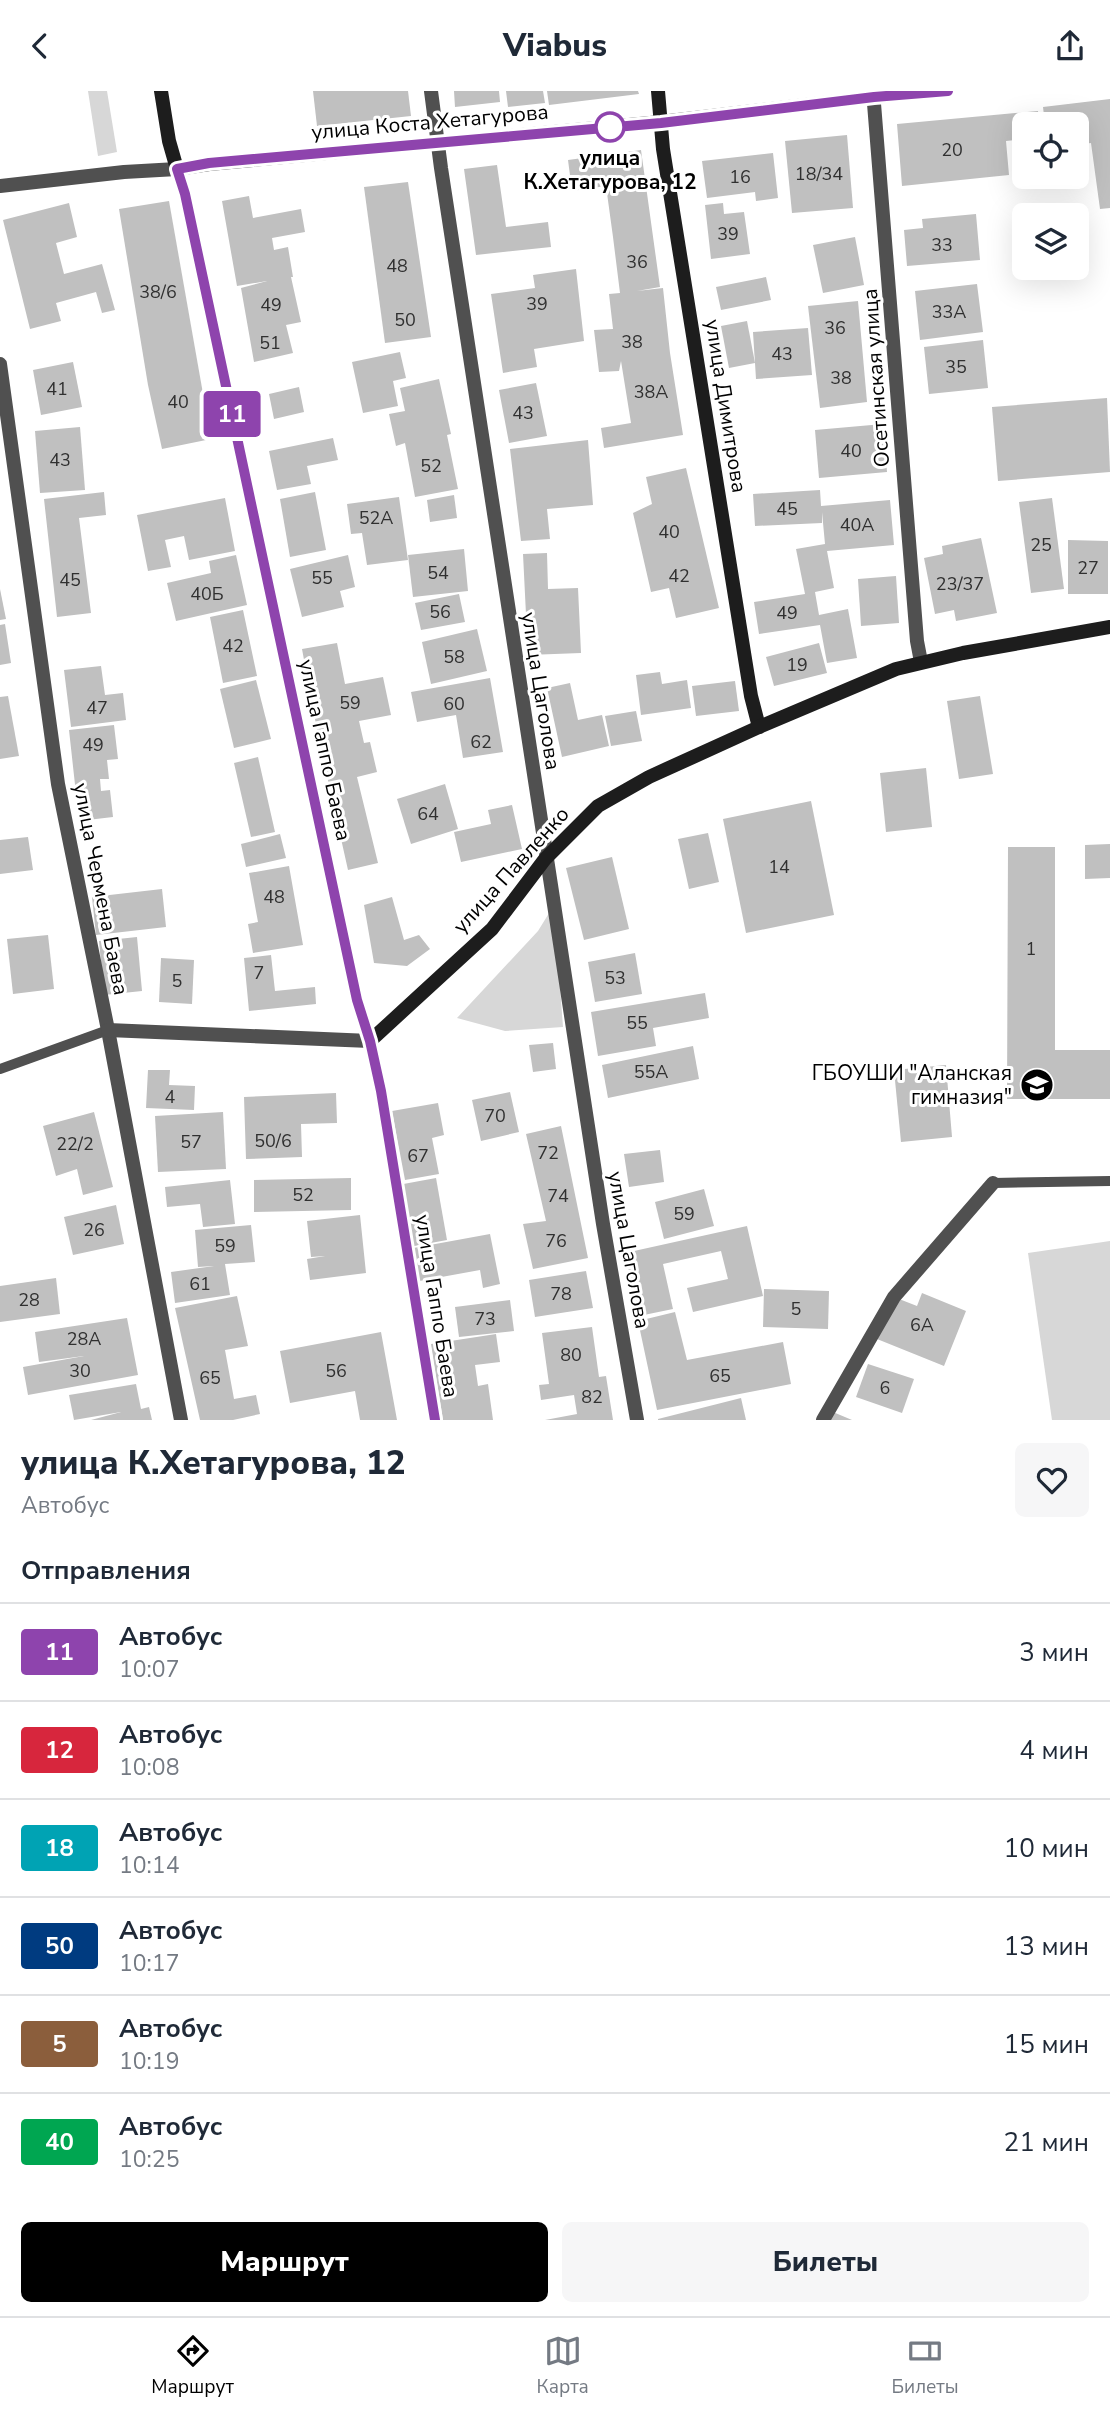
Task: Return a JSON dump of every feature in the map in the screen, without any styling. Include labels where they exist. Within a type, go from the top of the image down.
[{"type":"main road","name":"улица Гаппо Баева","points":[[161,91],[169,141],[177,169]]},
{"type":"main road","name":"улица Димитрова","points":[[658,91],[663,149],[749,682],[759,727]]},
{"type":"main road","name":"улица Коста Хетагурова","points":[[177,169],[209,163],[661,123],[874,94],[948,91]]},
{"type":"main road","name":"улица Павленко","points":[[370,1041],[492,929],[545,859],[598,806],[649,777],[896,669],[1110,627]]},
{"type":"main road","name":"улица Гаппо Баева","points":[[370,1041],[381,1091],[435,1420]]},
{"type":"street","name":"улица Цаголова","points":[[431,91],[545,859],[637,1420]]},
{"type":"street","name":"Осетинская улица","points":[[874,94],[921,663]]},
{"type":"street","name":"улица Коста Хетагурова","points":[[0,186],[177,169]]},
{"type":"street","name":"улица Гаппо Баева","points":[[177,169],[185,194],[357,1000],[370,1041]]},
{"type":"street","name":"улица Чермена Баева","points":[[0,364],[58,784],[108,1030],[181,1420]]},
{"type":"street","points":[[108,1030],[370,1041]]},
{"type":"street","points":[[823,1420],[894,1297],[993,1183]]},
{"type":"lane","points":[[0,1069],[108,1030]]},
{"type":"lane","points":[[993,1183],[1110,1181]]},
{"type":"shaded area","points":[[88,91],[107,91],[117,152],[98,156]]},
{"type":"shaded area","points":[[554,905],[563,1027],[505,1031],[457,1018],[538,931]]},
{"type":"shaded area","points":[[1110,1241],[1110,1420],[1052,1420],[1028,1253]]},
{"type":"building","points":[[313,91],[408,91],[411,116],[317,126]]},
{"type":"building","points":[[454,91],[499,91],[500,102],[455,107]]},
{"type":"building","points":[[506,91],[543,91],[545,103],[508,107]]},
{"type":"building","points":[[547,91],[638,91],[639,94],[549,105]]},
{"type":"building","points":[[1110,99],[1110,208],[1100,209],[1089,143],[1089,112],[1044,112],[1043,107]]},
{"type":"building","points":[[1012,113],[1012,140],[1006,141],[1009,175],[902,186],[897,124]]},
{"type":"building","points":[[847,135],[853,208],[792,213],[785,141]]},
{"type":"building","points":[[641,150],[660,287],[637,291],[663,288],[683,435],[604,448],[601,428],[631,423],[621,361],[619,371],[599,372],[594,330],[613,329],[609,294],[620,293],[613,237],[606,186],[572,191],[568,160]]},
{"type":"building","points":[[773,153],[778,198],[756,201],[755,192],[707,198],[702,161]]},
{"type":"building","points":[[497,165],[506,227],[548,222],[551,247],[476,255],[464,169]]},
{"type":"building","points":[[408,182],[431,337],[385,343],[364,187]]},
{"type":"building","points":[[249,196],[253,218],[301,209],[305,232],[272,238],[274,250],[288,247],[291,277],[301,322],[286,325],[293,353],[254,362],[241,288],[267,281],[237,286],[222,201]]},
{"type":"building","points":[[169,201],[211,439],[162,449],[148,385],[119,209]]},
{"type":"building","points":[[69,203],[77,237],[56,243],[64,274],[102,264],[115,310],[102,313],[96,292],[56,303],[61,321],[30,329],[3,220]]},
{"type":"building","points":[[723,203],[724,214],[744,212],[750,254],[711,259],[705,205]]},
{"type":"building","points":[[976,214],[980,260],[907,266],[904,230],[923,228],[922,219]]},
{"type":"building","points":[[855,237],[864,285],[823,293],[813,245]]},
{"type":"building","points":[[576,269],[584,341],[534,349],[537,367],[503,373],[491,294],[535,288],[533,275]]},
{"type":"building","points":[[766,277],[771,300],[721,310],[716,287]]},
{"type":"building","points":[[977,284],[983,332],[920,340],[915,291]]},
{"type":"building","points":[[858,301],[867,402],[820,408],[808,306]]},
{"type":"building","points":[[747,321],[755,363],[729,368],[721,326]]},
{"type":"building","points":[[808,328],[812,375],[756,379],[753,332]]},
{"type":"building","points":[[983,340],[988,388],[929,394],[924,347]]},
{"type":"building","points":[[400,352],[406,378],[393,381],[398,406],[363,413],[352,362]]},
{"type":"building","points":[[73,362],[82,407],[41,415],[33,370]]},
{"type":"building","points":[[439,379],[451,434],[447,435],[458,489],[415,497],[405,443],[396,446],[389,414],[405,411],[400,388]]},
{"type":"building","points":[[536,383],[547,436],[509,443],[499,390]]},
{"type":"building","points":[[299,387],[304,412],[274,419],[269,394]]},
{"type":"building","points":[[1107,398],[1110,472],[998,481],[992,407]]},
{"type":"building","points":[[883,424],[887,472],[819,478],[815,430]]},
{"type":"building","points":[[80,427],[85,490],[40,493],[35,431]]},
{"type":"building","points":[[333,438],[338,460],[307,466],[311,484],[277,490],[269,451]]},
{"type":"building","points":[[588,440],[593,505],[547,509],[550,539],[521,541],[510,449]]},
{"type":"building","points":[[686,468],[719,608],[676,618],[669,588],[651,592],[633,513],[652,504],[646,477]]},
{"type":"building","points":[[820,490],[821,506],[890,500],[894,545],[827,551],[834,588],[815,592],[819,615],[848,609],[857,658],[827,663],[820,625],[759,634],[754,602],[805,594],[796,549],[825,544],[822,512],[822,523],[755,526],[753,494]]},
{"type":"building","points":[[104,492],[106,515],[79,518],[91,613],[57,617],[44,499]]},
{"type":"building","points":[[315,492],[326,550],[290,557],[280,499]]},
{"type":"building","points":[[454,495],[457,518],[430,522],[427,500]]},
{"type":"building","points":[[399,497],[408,560],[367,565],[362,533],[351,534],[347,504]]},
{"type":"building","points":[[225,498],[235,551],[189,560],[184,536],[165,540],[171,567],[148,571],[137,515]]},
{"type":"building","points":[[1052,498],[1064,589],[1031,593],[1019,502]]},
{"type":"building","points":[[981,538],[997,613],[956,621],[954,610],[935,614],[924,558],[943,554],[942,546]]},
{"type":"building","points":[[1068,540],[1108,541],[1108,594],[1068,594]]},
{"type":"building","points":[[464,549],[468,591],[413,597],[408,555]]},
{"type":"building","points":[[547,553],[548,589],[578,588],[581,653],[528,655],[523,554]]},
{"type":"building","points":[[236,555],[247,605],[176,621],[167,583],[211,573],[209,561]]},
{"type":"building","points":[[348,555],[355,587],[340,591],[344,607],[302,617],[290,569]]},
{"type":"building","points":[[896,576],[899,623],[861,626],[858,579]]},
{"type":"building","points":[[0,589],[6,619],[0,620]]},
{"type":"building","points":[[459,594],[465,622],[421,630],[415,603]]},
{"type":"building","points":[[243,610],[257,676],[223,683],[210,617]]},
{"type":"building","points":[[5,624],[11,663],[0,665],[0,625]]},
{"type":"building","points":[[477,629],[487,671],[431,684],[422,642]]},
{"type":"building","points":[[337,643],[345,684],[383,677],[391,715],[359,721],[364,743],[370,742],[377,772],[357,777],[378,863],[348,870],[317,731],[330,728],[317,730],[302,649]]},
{"type":"building","points":[[819,643],[827,673],[774,686],[766,657]]},
{"type":"building","points":[[101,666],[105,695],[123,693],[126,720],[71,727],[64,670]]},
{"type":"building","points":[[660,672],[662,684],[687,680],[691,708],[641,715],[636,675]]},
{"type":"building","points":[[490,678],[503,752],[463,758],[456,715],[417,722],[411,692]]},
{"type":"building","points":[[256,680],[271,739],[234,748],[220,689]]},
{"type":"building","points":[[735,681],[739,711],[696,716],[692,686]]},
{"type":"building","points":[[570,683],[578,720],[602,715],[609,746],[562,757],[547,688]]},
{"type":"building","points":[[8,696],[19,756],[0,759],[0,697]]},
{"type":"building","points":[[980,696],[993,774],[959,779],[947,701]]},
{"type":"building","points":[[636,711],[642,741],[611,746],[605,716]]},
{"type":"building","points":[[114,725],[118,759],[107,760],[109,779],[100,779],[101,791],[110,790],[113,817],[79,821],[69,730]]},
{"type":"building","points":[[258,757],[275,832],[251,837],[234,763]]},
{"type":"building","points":[[926,768],[932,827],[886,832],[880,773]]},
{"type":"building","points":[[445,784],[458,829],[411,844],[397,799]]},
{"type":"building","points":[[811,801],[834,915],[746,933],[723,819]]},
{"type":"building","points":[[512,805],[522,849],[461,862],[454,832],[491,824],[488,810]]},
{"type":"building","points":[[708,833],[719,882],[689,889],[678,839]]},
{"type":"building","points":[[280,834],[286,858],[246,867],[241,844]]},
{"type":"building","points":[[28,837],[33,870],[0,874],[0,840]]},
{"type":"building","points":[[1110,844],[1110,878],[1085,879],[1085,845]]},
{"type":"building","name":"ГБОУШИ \"Аланская гимназия\"","points":[[1008,847],[1055,847],[1055,1050],[1110,1050],[1110,1099],[1007,1099]]},
{"type":"building","points":[[612,857],[629,929],[584,940],[566,868]]},
{"type":"building","points":[[289,866],[303,945],[253,953],[248,924],[258,922],[249,873]]},
{"type":"building","points":[[162,889],[166,927],[96,935],[92,897]]},
{"type":"building","points":[[392,897],[404,940],[419,935],[430,949],[407,966],[374,963],[364,905]]},
{"type":"building","points":[[48,935],[54,989],[13,994],[7,939]]},
{"type":"building","points":[[137,937],[142,991],[104,995],[99,941]]},
{"type":"building","points":[[635,953],[642,994],[595,1002],[588,962]]},
{"type":"building","points":[[271,955],[275,991],[315,987],[316,1004],[249,1011],[244,958]]},
{"type":"building","points":[[161,958],[194,960],[192,1004],[159,1002]]},
{"type":"building","points":[[705,993],[709,1018],[653,1028],[656,1046],[598,1056],[591,1012]]},
{"type":"building","points":[[553,1043],[556,1069],[533,1072],[529,1045]]},
{"type":"building","points":[[693,1046],[699,1079],[608,1098],[602,1065]]},
{"type":"building","points":[[946,1065],[952,1137],[901,1142],[894,1070]]},
{"type":"building","points":[[148,1070],[170,1070],[169,1085],[195,1086],[194,1110],[146,1108]]},
{"type":"building","points":[[510,1092],[519,1132],[481,1141],[472,1100]]},
{"type":"building","points":[[336,1093],[337,1123],[301,1124],[302,1157],[246,1159],[244,1097]]},
{"type":"building","points":[[438,1103],[444,1135],[432,1138],[439,1174],[405,1180],[392,1111]]},
{"type":"building","points":[[94,1112],[113,1187],[83,1195],[77,1169],[56,1176],[43,1126]]},
{"type":"building","points":[[223,1112],[226,1169],[158,1172],[155,1116]]},
{"type":"building","points":[[561,1126],[588,1258],[533,1269],[523,1224],[546,1221],[526,1134]]},
{"type":"building","points":[[660,1150],[664,1182],[629,1187],[624,1154]]},
{"type":"building","points":[[351,1178],[351,1210],[254,1212],[254,1180]]},
{"type":"building","points":[[436,1178],[447,1240],[409,1247],[398,1185]]},
{"type":"building","points":[[230,1180],[235,1224],[203,1227],[200,1204],[167,1207],[165,1187]]},
{"type":"building","points":[[704,1189],[714,1226],[664,1239],[655,1202]]},
{"type":"building","points":[[116,1205],[124,1244],[73,1255],[64,1217]]},
{"type":"building","points":[[360,1215],[366,1273],[310,1280],[307,1259],[325,1256],[311,1257],[307,1221]]},
{"type":"building","points":[[251,1225],[255,1262],[225,1264],[230,1295],[175,1303],[171,1272],[214,1266],[198,1267],[195,1230]]},
{"type":"building","points":[[747,1226],[763,1296],[693,1312],[687,1288],[728,1279],[721,1251],[663,1264],[673,1309],[639,1316],[625,1253]]},
{"type":"building","points":[[490,1234],[500,1284],[483,1288],[480,1270],[414,1282],[408,1249]]},
{"type":"building","points":[[586,1271],[593,1308],[535,1317],[529,1280]]},
{"type":"building","points":[[56,1278],[60,1314],[0,1322],[0,1286]]},
{"type":"building","points":[[764,1289],[829,1291],[828,1329],[763,1327]]},
{"type":"building","points":[[922,1293],[966,1311],[944,1366],[877,1339],[894,1297],[917,1306]]},
{"type":"building","points":[[237,1296],[248,1346],[225,1350],[234,1399],[256,1395],[260,1414],[233,1420],[200,1420],[175,1308]]},
{"type":"building","points":[[510,1300],[514,1331],[459,1337],[455,1307]]},
{"type":"building","points":[[675,1312],[687,1360],[783,1342],[791,1384],[657,1410],[638,1321]]},
{"type":"building","points":[[127,1318],[138,1375],[28,1395],[23,1367],[84,1356],[39,1362],[35,1332]]},
{"type":"building","points":[[592,1327],[599,1377],[606,1376],[613,1420],[545,1420],[577,1414],[574,1395],[541,1400],[539,1385],[549,1384],[542,1333]]},
{"type":"building","points":[[381,1332],[397,1420],[360,1420],[355,1391],[290,1403],[280,1351]]},
{"type":"building","points":[[496,1334],[500,1362],[475,1365],[478,1386],[488,1384],[493,1420],[443,1420],[431,1344]]},
{"type":"building","points":[[868,1364],[914,1379],[902,1413],[856,1397]]},
{"type":"building","points":[[136,1384],[141,1409],[149,1407],[152,1420],[91,1420],[121,1412],[74,1420],[69,1395]]},
{"type":"building","points":[[741,1398],[746,1420],[658,1420],[658,1419]]},
{"type":"building","points":[[833,1412],[852,1420],[830,1420]]},
{"type":"bus line","name":"11","points":[[435,1420],[381,1091],[370,1041],[357,1000],[185,194],[177,169],[209,163],[661,123],[874,97],[948,91]]},
{"type":"place","name":"улица К.Хетагурова, 12","points":[[610,127]]},
{"type":"place","name":"ГБОУШИ \"Аланская гимназия\"","points":[[1037,1085]]}]
